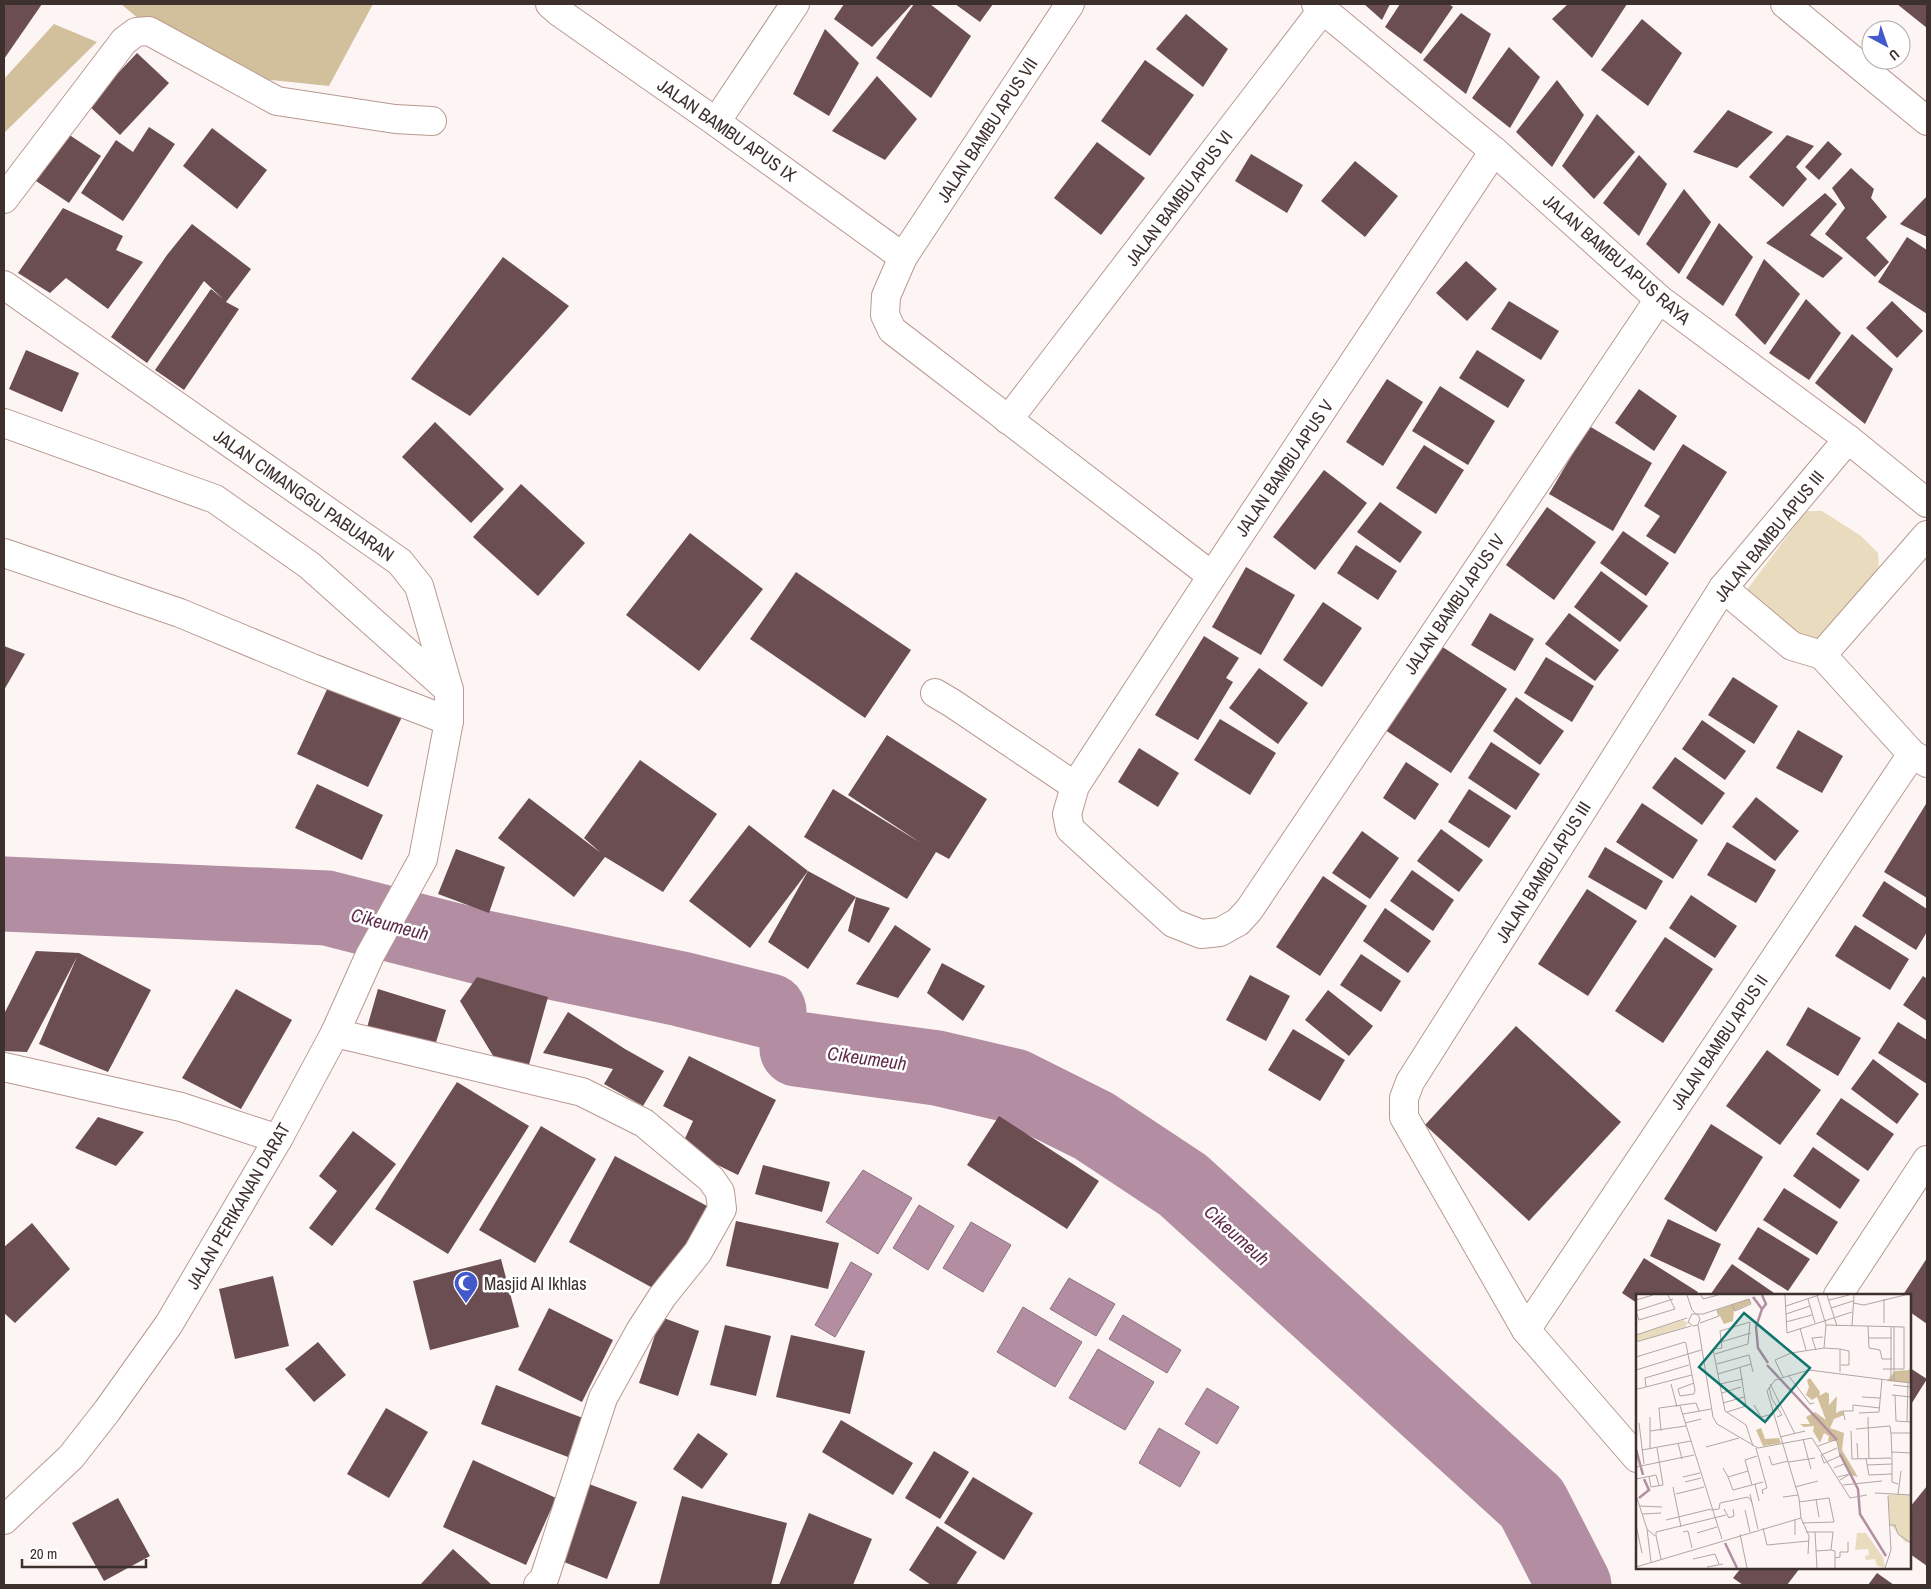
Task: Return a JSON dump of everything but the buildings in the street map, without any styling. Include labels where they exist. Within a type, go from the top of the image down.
[{"type":"street","name":"JALAN BAMBU APUS IX","points":[[550,4],[903,257]]},
{"type":"street","points":[[716,122],[795,4]]},
{"type":"street","name":"JALAN BAMBU APUS VII","points":[[1070,4],[903,257],[886,296],[885,315],[892,330],[1212,576]]},
{"type":"street","points":[[1785,4],[1927,121]]},
{"type":"street","name":"JALAN BAMBU APUS RAYA","points":[[1320,6],[1494,151],[1659,299],[1848,439],[1927,503]]},
{"type":"street","name":"JALAN BAMBU APUS VI","points":[[1008,420],[1035,388],[1320,6]]},
{"type":"street","points":[[4,199],[124,41],[136,32],[150,31],[277,101],[395,119],[432,122]]},
{"type":"street","name":"JALAN BAMBU APUS V","points":[[1076,786],[1212,576],[1494,151]]},
{"type":"street","name":"JALAN CIMANGGU PABUARAN","points":[[4,285],[400,562],[419,586],[449,690],[449,721],[424,860]]},
{"type":"street","name":"JALAN BAMBU APUS IV","points":[[1076,786],[1067,814],[1070,829],[1173,923],[1201,934],[1220,932],[1238,922],[1249,910],[1659,299]]},
{"type":"street","points":[[4,423],[215,499],[309,565],[449,690]]},
{"type":"street","name":"JALAN BAMBU APUS III","points":[[1636,1457],[1526,1330],[1404,1116],[1404,1098],[1410,1082],[1723,588],[1848,439]]},
{"type":"street","points":[[1822,655],[1927,535]]},
{"type":"street","points":[[4,554],[180,613],[312,668],[449,721]]},
{"type":"street","points":[[1723,588],[1792,646],[1822,655],[1920,758]]},
{"type":"street","points":[[935,693],[1076,786]]},
{"type":"street","name":"JALAN BAMBU APUS II","points":[[1526,1330],[1920,758]]},
{"type":"street","name":"JALAN PERIKANAN DARAT","points":[[4,1520],[71,1457],[107,1411],[169,1324],[278,1139],[335,1033],[370,955],[424,860]]},
{"type":"street","points":[[335,1033],[582,1092],[644,1123],[711,1179],[720,1192],[722,1209],[698,1252],[654,1311],[603,1398],[544,1579],[538,1585]]},
{"type":"street","points":[[4,1067],[181,1107],[278,1139]]},
{"type":"street","points":[[1839,1294],[1927,1160]]},
{"type":"shaded area","points":[[121,4],[373,4],[329,86],[204,73]]},
{"type":"shaded area","points":[[54,24],[97,42],[4,133],[4,79]]},
{"type":"shaded area","points":[[1806,511],[1822,511],[1861,536],[1878,553],[1879,569],[1824,641],[1794,635],[1746,591]]},
{"type":"shaded area","points":[[863,1170],[912,1198],[878,1254],[826,1222]]},
{"type":"shaded area","points":[[919,1205],[954,1226],[928,1270],[893,1248]]},
{"type":"shaded area","points":[[971,1222],[1011,1245],[983,1292],[943,1268]]},
{"type":"shaded area","points":[[851,1262],[872,1274],[835,1337],[815,1325]]},
{"type":"shaded area","points":[[1069,1278],[1115,1304],[1096,1336],[1050,1309]]},
{"type":"shaded area","points":[[1023,1307],[1082,1342],[1055,1387],[997,1352]]},
{"type":"shaded area","points":[[1123,1315],[1181,1350],[1167,1373],[1109,1339]]},
{"type":"shaded area","points":[[1098,1349],[1154,1382],[1125,1430],[1069,1398]]},
{"type":"shaded area","points":[[1207,1388],[1239,1407],[1217,1444],[1185,1424]]},
{"type":"shaded area","points":[[1159,1428],[1200,1452],[1180,1487],[1139,1463]]},
{"type":"waterway","name":"Cikeumeuh","points":[[4,894],[327,908],[480,947],[681,989],[769,1011]]},
{"type":"waterway","name":"Cikeumeuh","points":[[797,1049],[937,1068],[1014,1086],[1094,1126],[1183,1185],[1532,1503],[1574,1585]]},
{"type":"place","name":"Masjid Al Ikhlas","points":[[466,1304]]}]
